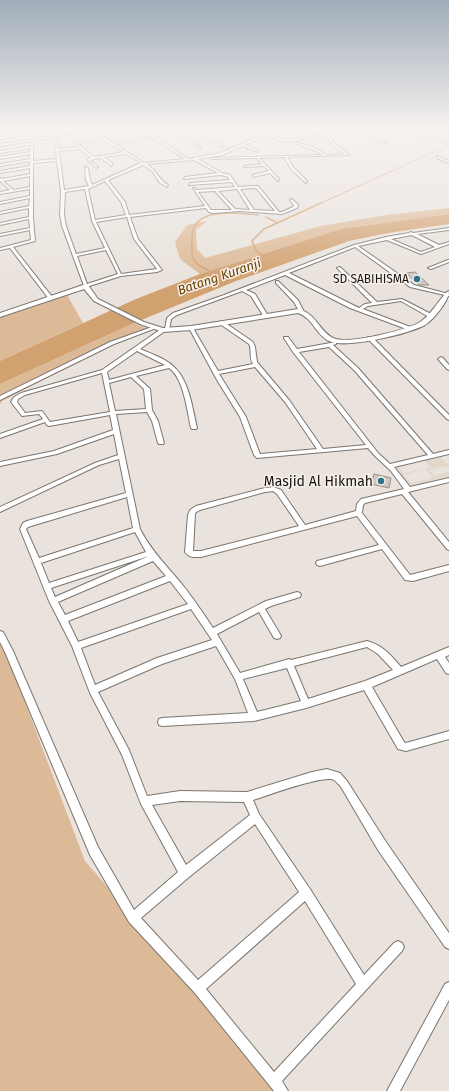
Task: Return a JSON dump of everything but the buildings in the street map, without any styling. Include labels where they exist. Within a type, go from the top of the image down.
[{"type":"street","points":[[1,180],[12,191]]},
{"type":"street","points":[[1,248],[33,241],[31,229],[31,180]]},
{"type":"street","points":[[61,180],[63,191],[61,200],[63,221],[86,286],[96,300],[142,323],[154,328],[165,330],[222,324],[295,311],[309,315],[432,456]]},
{"type":"street","points":[[88,180],[91,186]]},
{"type":"street","points":[[0,315],[120,275],[160,270],[136,240],[123,202],[106,180],[86,188],[63,191]]},
{"type":"street","points":[[159,180],[167,186]]},
{"type":"street","points":[[187,180],[207,207],[213,212],[234,210],[278,213],[295,208],[296,205],[292,200]]},
{"type":"street","points":[[190,184],[233,181],[253,211]]},
{"type":"street","points":[[196,191],[258,187],[278,213]]},
{"type":"street","points":[[0,193],[32,188]]},
{"type":"street","points":[[86,188],[94,221],[120,275]]},
{"type":"street","points":[[216,190],[234,210]]},
{"type":"street","points":[[0,203],[31,197]]},
{"type":"street","points":[[0,213],[31,207]]},
{"type":"street","points":[[94,221],[128,215],[207,207]]},
{"type":"street","points":[[0,224],[31,218]]},
{"type":"street","points":[[0,235],[31,229]]},
{"type":"street","points":[[149,410],[112,413],[50,424],[40,412],[24,415],[14,400],[23,394],[104,371],[165,330],[169,318],[175,314],[243,290],[355,246],[411,233],[449,229]]},
{"type":"street","points":[[439,230],[446,234]]},
{"type":"street","points":[[411,233],[439,247]]},
{"type":"street","points":[[386,238],[421,253],[449,243]]},
{"type":"street","points":[[295,351],[333,343],[370,338],[411,328],[422,323],[431,316],[448,294],[412,286],[355,246]]},
{"type":"street","points":[[11,247],[51,298]]},
{"type":"street","points":[[75,255],[108,248]]},
{"type":"street","points":[[430,268],[449,260]]},
{"type":"street","points":[[339,268],[375,303]]},
{"type":"street","points":[[285,273],[360,309],[411,328]]},
{"type":"street","points":[[277,282],[296,301],[302,312]]},
{"type":"street","points":[[243,290],[253,296],[266,316]]},
{"type":"street","points":[[360,309],[364,306],[375,303],[402,300],[431,316]]},
{"type":"street","points":[[222,324],[251,343],[253,349],[253,360],[256,365],[287,402],[321,451]]},
{"type":"street","points":[[0,398],[112,343],[154,328]]},
{"type":"street","points":[[191,328],[243,417],[258,456],[263,458],[370,446]]},
{"type":"street","points":[[286,338],[380,459],[389,466],[449,547]]},
{"type":"street","points":[[370,338],[449,418]]},
{"type":"street","points":[[138,349],[169,366],[177,373],[181,381],[194,428]]},
{"type":"street","points":[[441,359],[449,368]]},
{"type":"street","points":[[216,372],[256,365]]},
{"type":"street","points":[[107,382],[169,366]]},
{"type":"street","points":[[104,371],[137,530],[152,555],[172,577],[193,605],[211,633],[238,678],[254,717]]},
{"type":"street","points":[[133,376],[146,389],[149,410],[155,421],[161,443]]},
{"type":"street","points":[[441,410],[449,408]]},
{"type":"street","points":[[0,436],[46,420]]},
{"type":"street","points":[[0,464],[55,453],[117,431]]},
{"type":"street","points":[[389,466],[449,452]]},
{"type":"street","points":[[0,510],[97,464],[121,456]]},
{"type":"street","points":[[449,480],[363,501],[359,506],[359,513],[408,578],[449,568]]},
{"type":"street","points":[[303,527],[279,492],[274,489],[265,490],[198,508],[192,512],[190,518],[189,552],[192,554],[201,554],[359,513]]},
{"type":"street","points":[[130,494],[25,525],[23,532],[53,601],[76,646],[93,690],[126,753],[144,801],[185,874]]},
{"type":"street","points":[[36,562],[137,530]]},
{"type":"street","points":[[320,563],[384,546]]},
{"type":"street","points":[[47,587],[152,555]]},
{"type":"street","points":[[53,601],[152,555]]},
{"type":"street","points":[[62,620],[172,577]]},
{"type":"street","points":[[211,633],[260,608],[297,595]]},
{"type":"street","points":[[76,646],[193,605]]},
{"type":"street","points":[[260,608],[277,636]]},
{"type":"street","points":[[0,634],[9,651],[94,851],[133,918],[198,988],[282,1091]]},
{"type":"street","points":[[93,690],[160,661],[216,642]]},
{"type":"street","points":[[238,678],[289,663],[367,644],[379,649],[400,672]]},
{"type":"street","points":[[162,722],[254,717],[306,704],[366,685],[449,651]]},
{"type":"street","points":[[439,655],[449,670]]},
{"type":"street","points":[[289,663],[306,704]]},
{"type":"street","points":[[366,685],[401,746],[406,747],[449,735]]},
{"type":"street","points":[[144,801],[180,796],[247,797],[312,777],[327,774],[336,776],[344,784],[382,846],[449,943]]},
{"type":"street","points":[[247,797],[256,817],[306,893],[362,984]]},
{"type":"street","points":[[133,918],[256,817]]},
{"type":"street","points":[[198,988],[306,893]]},
{"type":"street","points":[[274,1081],[362,984],[398,947]]},
{"type":"street","points":[[393,1091],[449,988]]},
{"type":"shaded area","points":[[449,208],[449,214],[341,229],[200,274],[180,259],[175,242],[187,225],[207,221],[196,230],[197,249],[205,258],[321,226],[387,215]]},
{"type":"shaded area","points":[[66,293],[83,323],[0,361],[0,313]]},
{"type":"shaded area","points":[[134,323],[149,329],[81,359],[2,401],[0,404],[0,384]]},
{"type":"shaded area","points":[[440,456],[446,463],[449,463],[449,469],[447,466],[430,470],[434,475],[449,472],[449,476],[408,486],[391,465]],"holes":[[[424,460],[430,468],[403,473],[397,465]],[[426,469],[433,478],[411,483],[404,475]]]},
{"type":"shaded area","points":[[0,636],[85,861],[284,1091],[0,1091]]},
{"type":"water","name":"Batang Kuranji","points":[[449,214],[449,224],[388,233],[349,241],[236,281],[134,323],[0,384],[0,361],[136,299],[200,274],[341,229]]},
{"type":"waterway","points":[[319,204],[372,180]]},
{"type":"waterway","name":"Batang Kuranji","points":[[262,255],[257,252],[252,241],[264,229],[321,203]]},
{"type":"waterway","name":"Batang Kuranji","points":[[211,272],[198,265],[192,256],[192,234],[196,224],[201,219],[216,214],[243,213],[258,215]]},
{"type":"waterway","points":[[266,217],[276,222]]},
{"type":"place","name":"SD SABIHISMA","points":[[417,279]]},
{"type":"place","name":"Masjid Al Hikmah","points":[[381,481]]}]
